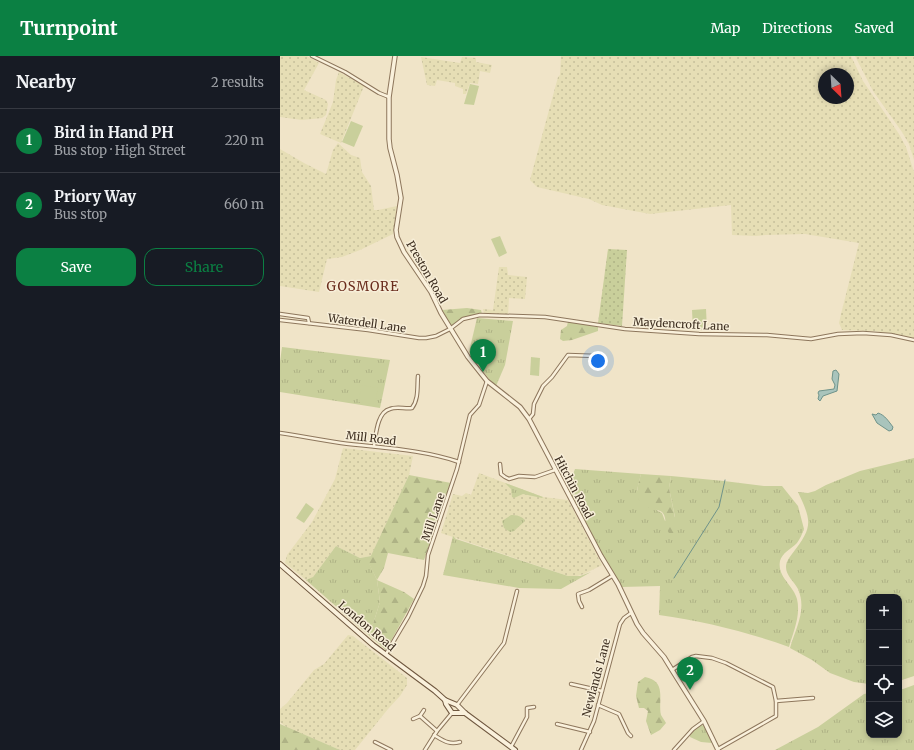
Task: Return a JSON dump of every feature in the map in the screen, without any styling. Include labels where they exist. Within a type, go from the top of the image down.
[{"type":"main road","name":"London Road","points":[[280,564],[386,654],[445,700],[456,705],[513,749]]},
{"type":"main road","name":"London Road","points":[[445,700],[450,711],[465,713]]},
{"type":"main road","points":[[450,711],[451,705],[456,705],[457,712]]},
{"type":"street","points":[[312,56],[345,72],[379,93],[389,97]]},
{"type":"street","name":"Preston Road","points":[[394,56],[389,97],[390,148],[401,198],[396,230],[397,237],[404,252],[431,292],[450,329],[487,381]]},
{"type":"street","points":[[280,314],[308,318],[309,324]]},
{"type":"street","name":"Maydencroft Lane","points":[[450,329],[463,319],[472,316],[507,315],[545,317],[625,329],[699,334],[767,335],[811,339],[838,334],[863,333],[891,335],[914,340]]},
{"type":"street","name":"Waterdell Lane","points":[[280,320],[419,338],[436,336],[450,329]]},
{"type":"street","points":[[529,419],[533,414],[534,404],[543,386],[552,377],[568,355],[597,356]]},
{"type":"street","points":[[374,446],[380,420],[385,411],[390,408],[412,408],[414,405],[416,401],[418,376]]},
{"type":"street","name":"Hitchin Road","points":[[487,381],[520,407],[529,419],[639,628],[664,657],[704,721],[718,750]]},
{"type":"street","name":"Mill Lane","points":[[386,654],[408,617],[423,586],[426,576],[428,555],[459,462],[470,415],[479,405],[487,381]]},
{"type":"street","name":"Mill Road","points":[[280,433],[341,443],[374,446],[447,458],[459,462]]},
{"type":"street","points":[[500,464],[501,474],[504,478],[509,479],[519,476],[535,477],[555,470]]},
{"type":"street","points":[[582,607],[578,594],[585,592],[612,576]]},
{"type":"street","points":[[456,705],[504,643],[517,591]]},
{"type":"street","name":"Newlands Lane","points":[[581,750],[590,732],[620,624],[624,618],[631,613]]},
{"type":"street","points":[[672,670],[694,656],[720,660],[772,686],[775,690],[777,714],[775,717],[718,750]]},
{"type":"street","points":[[571,684],[602,691]]},
{"type":"street","points":[[776,701],[813,698]]},
{"type":"street","points":[[598,705],[619,714],[631,736]]},
{"type":"street","points":[[513,749],[527,717],[527,708],[534,706]]},
{"type":"street","points":[[413,719],[420,716],[424,710]]},
{"type":"street","points":[[425,750],[450,711]]},
{"type":"street","points":[[420,716],[437,731]]},
{"type":"street","points":[[674,750],[693,729],[704,721]]},
{"type":"street","points":[[557,724],[590,732]]},
{"type":"street","points":[[434,735],[447,743],[452,744],[460,742]]},
{"type":"street","points":[[375,742],[391,750]]},
{"type":"shaded area","points":[[280,56],[307,56],[319,63],[304,90],[326,100],[328,104],[326,115],[322,118],[302,120],[280,117]]},
{"type":"shaded area","points":[[561,56],[851,56],[863,81],[899,134],[906,147],[914,172],[914,338],[875,331],[842,330],[839,323],[859,243],[805,234],[755,236],[732,235],[731,205],[650,214],[602,205],[589,199],[537,187],[530,180],[558,77],[560,75]]},
{"type":"shaded area","points":[[855,56],[914,56],[914,160],[909,144],[873,91]]},
{"type":"shaded area","points":[[421,57],[460,63],[462,57],[476,58],[476,62],[492,65],[490,73],[480,71],[478,84],[470,83],[466,94],[463,94],[463,89],[455,86],[455,83],[437,80],[435,86],[427,85]]},
{"type":"shaded area","points":[[339,72],[364,86],[341,143],[320,134],[333,102],[336,80]]},
{"type":"shaded area","points":[[338,143],[351,155],[360,158],[362,172],[371,186],[374,210],[397,206],[393,234],[342,257],[327,259],[319,292],[280,286],[280,149],[326,174],[333,150]]},
{"type":"shaded area","points":[[499,267],[507,267],[508,275],[527,277],[525,299],[509,298],[508,315],[484,314],[483,309],[493,310]]},
{"type":"shaded area","points":[[343,448],[413,456],[409,475],[371,556],[360,558],[336,546],[313,577],[306,580],[285,563],[287,555],[312,522],[335,479]]},
{"type":"shaded area","points":[[479,473],[543,497],[568,500],[602,565],[584,574],[574,577],[568,576],[441,533],[453,494],[462,496],[466,493],[471,495]]},
{"type":"shaded area","points":[[348,635],[353,636],[407,678],[407,685],[400,696],[355,750],[340,750],[286,727],[280,722],[280,709],[287,703],[314,670],[324,664]]},
{"type":"green space","points":[[470,84],[479,86],[474,105],[464,104]]},
{"type":"green space","points":[[351,121],[363,126],[354,147],[342,142]]},
{"type":"green space","points":[[500,236],[507,253],[499,257],[491,239]]},
{"type":"green space","points":[[608,249],[627,250],[622,326],[598,323]]},
{"type":"green space","points":[[467,308],[481,310],[482,314],[468,316],[451,326],[442,310]]},
{"type":"green space","points":[[706,309],[707,330],[693,330],[692,310]]},
{"type":"green space","points":[[477,318],[513,321],[505,365],[496,386],[469,352]]},
{"type":"green space","points":[[568,321],[598,327],[598,331],[572,340],[563,341],[560,339],[561,330],[567,326]]},
{"type":"green space","points":[[282,347],[390,360],[380,408],[280,392],[280,362]]},
{"type":"green space","points":[[531,357],[540,358],[539,376],[530,375]]},
{"type":"green space","points":[[361,385],[378,388],[375,404],[359,402]]},
{"type":"green space","points":[[914,458],[914,676],[902,680],[902,594],[866,594],[866,684],[854,682],[830,673],[812,660],[790,648],[800,618],[801,604],[798,589],[787,573],[786,565],[804,537],[808,524],[806,511],[798,492],[808,493],[815,491],[860,471]]},
{"type":"green space","points":[[575,469],[641,474],[637,490],[658,511],[662,513],[665,521],[675,517],[669,488],[671,476],[764,486],[782,486],[798,506],[804,529],[797,543],[785,553],[780,561],[783,577],[793,590],[798,605],[796,624],[789,647],[725,628],[692,620],[659,615],[660,586],[622,587],[602,557],[567,490]]},
{"type":"green space","points":[[641,474],[671,476],[669,488],[677,528],[676,532],[671,535],[667,529],[664,514],[644,505],[638,498],[637,490]]},
{"type":"green space","points":[[409,475],[451,483],[424,560],[388,553],[384,568],[377,580],[368,562]]},
{"type":"green space","points":[[505,483],[543,497],[523,494],[514,498],[512,497],[511,489]]},
{"type":"green space","points":[[306,503],[314,509],[304,523],[296,518]]},
{"type":"green space","points":[[511,515],[521,517],[525,521],[514,531],[510,532],[504,528],[502,521]]},
{"type":"green space","points":[[453,536],[456,539],[568,576],[580,576],[591,572],[561,589],[519,588],[443,575]]},
{"type":"green space","points":[[336,546],[360,558],[371,556],[369,563],[377,580],[380,602],[373,624],[364,631],[306,580],[313,577]]},
{"type":"green space","points":[[377,580],[404,592],[414,599],[386,650],[364,631],[373,624],[380,602]]},
{"type":"green space","points":[[645,677],[652,679],[659,687],[661,715],[666,723],[660,730],[651,735],[646,721],[648,711],[644,708],[639,708],[636,696],[638,682]]},
{"type":"green space","points":[[914,685],[914,750],[775,750],[818,727],[866,694],[866,738],[902,738],[903,689]]},
{"type":"green space","points":[[280,724],[340,750],[280,750]]},
{"type":"green space","points":[[702,725],[705,727],[712,743],[701,742],[690,737],[698,726]]},
{"type":"water","points":[[836,370],[839,374],[837,391],[823,396],[820,401],[818,399],[819,391],[834,389],[835,385],[832,379],[833,371]]},
{"type":"water","points":[[878,413],[883,415],[893,427],[892,430],[889,431],[877,423],[872,414],[876,415]]},
{"type":"waterway","points":[[674,578],[719,507],[725,480]]},
{"type":"place","name":"Bird in Hand PH","points":[[483,372]]},
{"type":"place","name":"Priory Way","points":[[690,690]]},
{"type":"district","name":"GOSMORE","points":[[363,286]]}]
